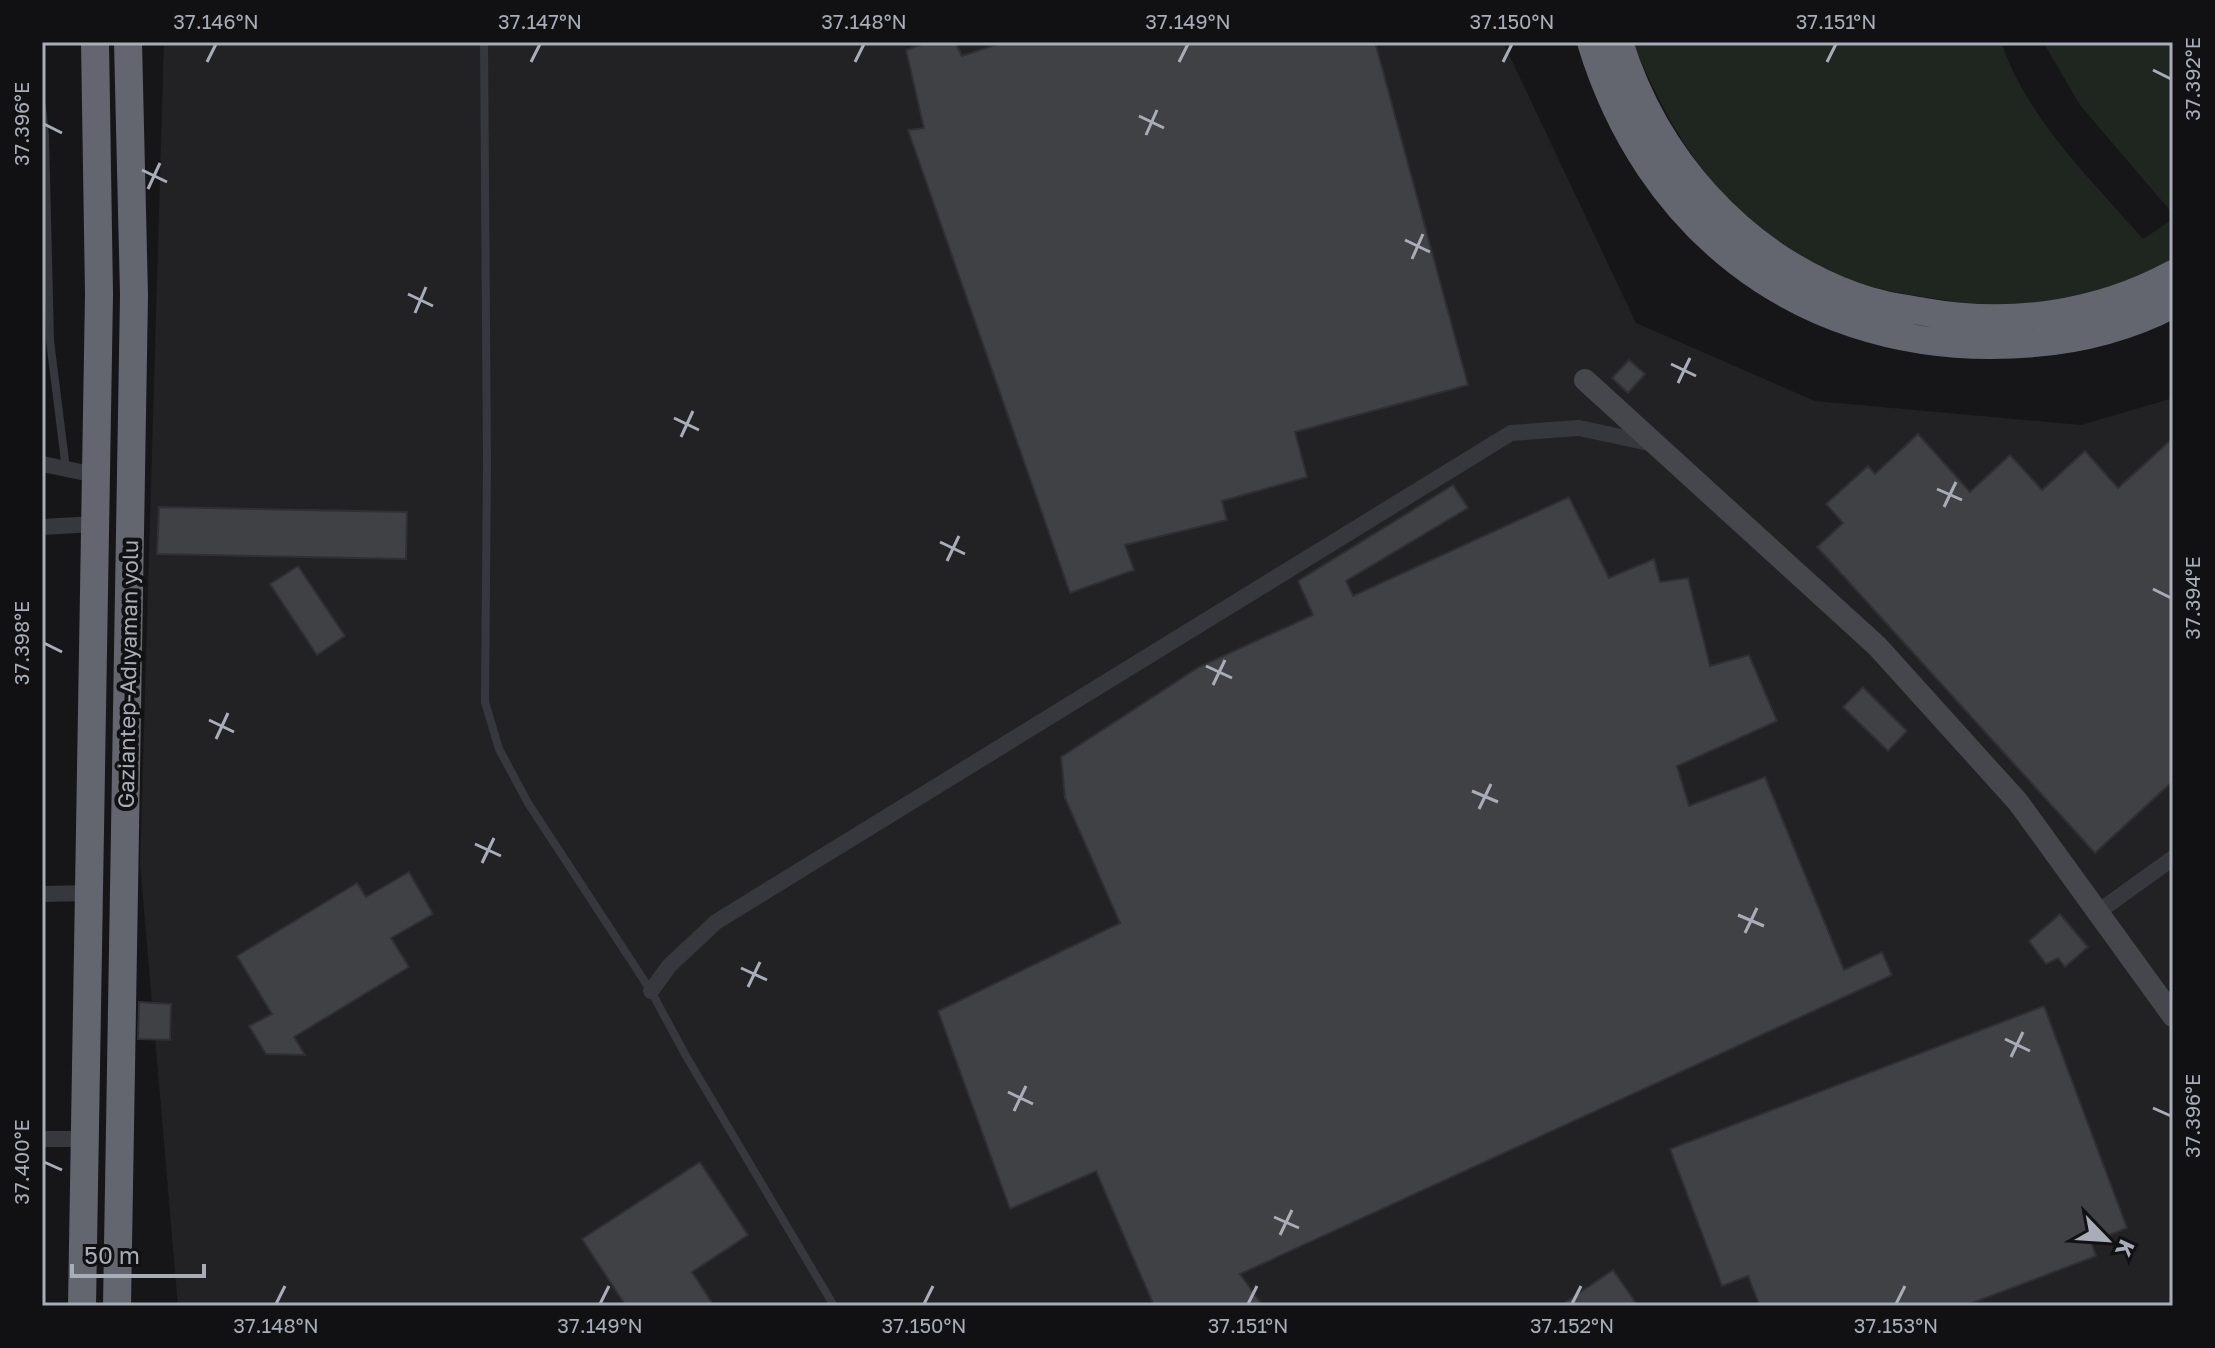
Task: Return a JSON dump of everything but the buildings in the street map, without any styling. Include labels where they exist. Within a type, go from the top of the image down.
[{"type":"highway","name":"Gaziantep-Adıyaman yolu","points":[[82,1306],[99,294],[95,42]]},
{"type":"highway","name":"Gaziantep-Adıyaman yolu","points":[[117,1306],[134,295],[128,42]]},
{"type":"highway","points":[[1591,42],[1621,120],[1642,157],[1676,201],[1735,262],[1806,306],[1847,323],[1911,338],[1953,345],[2034,345],[2098,334],[2148,317],[2173,304]]},
{"type":"highway","points":[[1619,42],[1647,111],[1668,148],[1703,192],[1750,239],[1778,259],[1853,296],[1887,307],[1950,317],[2023,319],[2116,299],[2173,274]]},
{"type":"street","points":[[1585,380],[1877,646],[2018,802],[2173,1016]]},
{"type":"street","points":[[651,991],[669,966],[716,922],[1511,433],[1579,428],[1654,444]]},
{"type":"street","points":[[42,464],[96,475]]},
{"type":"street","points":[[42,527],[95,524]]},
{"type":"street","points":[[2098,912],[2173,858]]},
{"type":"street","points":[[42,894],[89,893]]},
{"type":"street","points":[[42,1139],[85,1139]]},
{"type":"lane","points":[[484,42],[485,702],[499,749],[528,803],[651,991],[834,1306]]},
{"type":"lane","points":[[42,107],[50,341],[66,469]]},
{"type":"shaded area","points":[[164,42],[1503,42],[1636,323],[1815,401],[2081,425],[2173,398],[2173,1306],[178,1306],[140,863]]},
{"type":"shaded area","points":[[1633,42],[2001,42],[2027,97],[2044,123],[2143,239],[2173,219],[2173,260],[2113,287],[2066,300],[2021,307],[1988,307],[1910,295],[1839,276],[1807,260],[1763,231],[1713,182],[1668,116]]},
{"type":"shaded area","points":[[2043,42],[2173,42],[2173,214],[2080,105]]}]
